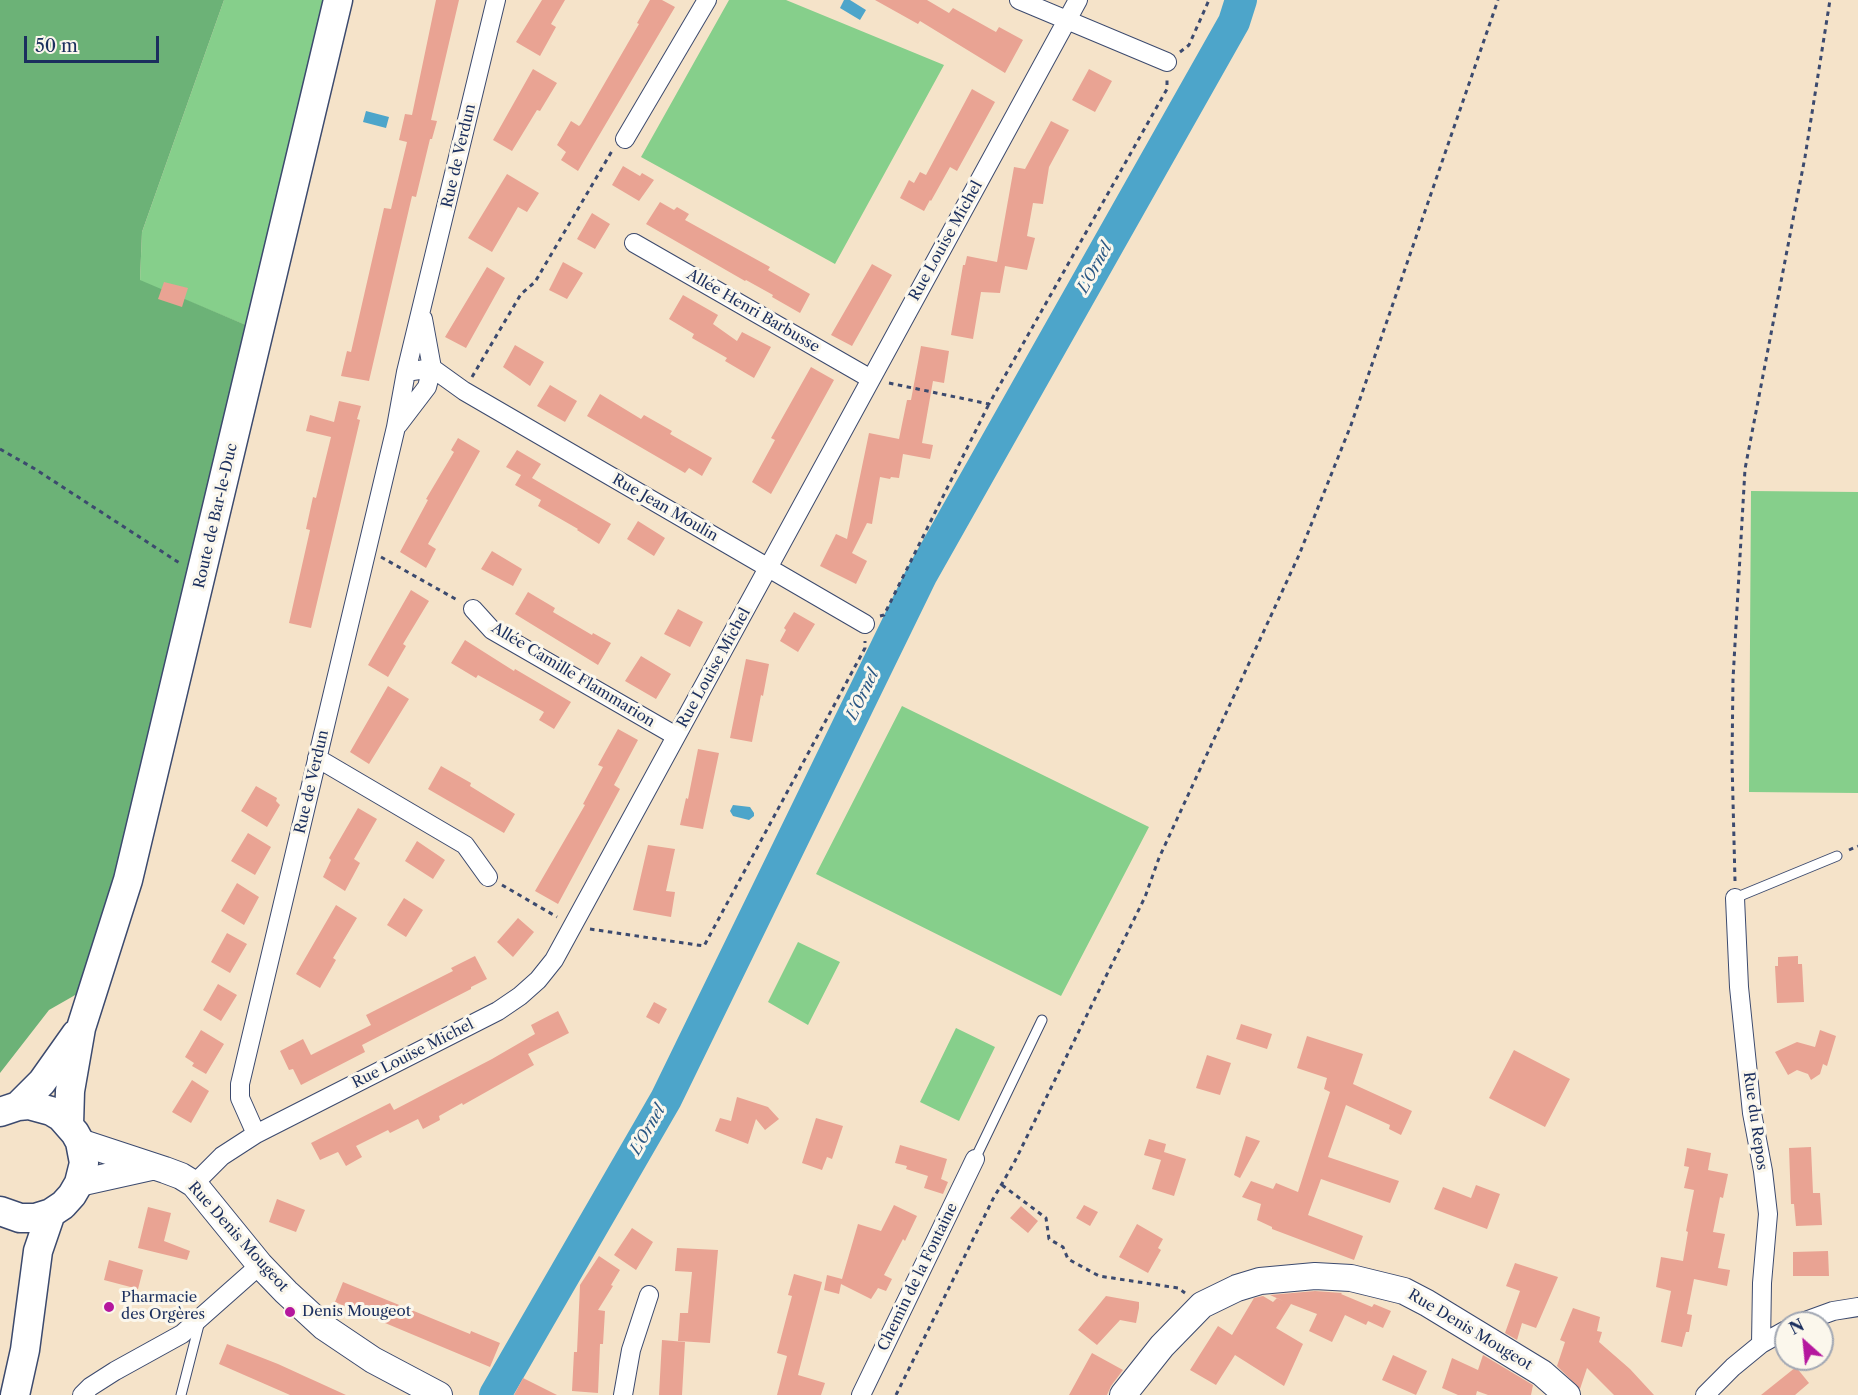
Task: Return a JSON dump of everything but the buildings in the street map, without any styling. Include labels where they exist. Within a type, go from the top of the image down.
[{"type":"main road","name":"Route de Bar-le-Duc","points":[[79,1183],[84,1163],[75,1133],[70,1091],[81,1028],[128,880],[202,578],[338,0]]},
{"type":"main road","name":"Route de Bar-le-Duc","points":[[9,1109],[42,1082],[81,1028]]},
{"type":"main road","points":[[9,1109],[41,1107],[61,1117],[75,1133]]},
{"type":"main road","points":[[0,1211],[20,1218],[35,1218],[51,1213],[63,1206],[79,1183]]},
{"type":"main road","points":[[15,1395],[25,1350],[38,1251],[51,1213]]},
{"type":"street","name":"Rue de Verdun","points":[[256,1134],[240,1098],[240,1084],[396,427],[406,372],[496,0]]},
{"type":"street","points":[[625,139],[706,0]]},
{"type":"street","points":[[1019,0],[1167,62]]},
{"type":"street","name":"Rue Louise Michel","points":[[194,1184],[222,1156],[256,1134],[498,1011],[538,980],[554,960],[1078,0]]},
{"type":"street","name":"Allée Henri Barbusse","points":[[634,243],[871,379]]},
{"type":"street","name":"Rue de Verdun","points":[[396,427],[427,387],[432,368],[422,312]]},
{"type":"street","points":[[406,372],[432,368]]},
{"type":"street","name":"Rue Jean Moulin","points":[[432,368],[464,391],[865,624]]},
{"type":"street","name":"Rue Jean Moulin","points":[[406,372],[427,387],[464,391]]},
{"type":"street","name":"Allée Camille Flammarion","points":[[473,609],[492,630],[676,736]]},
{"type":"street","points":[[317,758],[465,844],[488,877]]},
{"type":"street","name":"Rue du Repos","points":[[1735,898],[1739,987],[1752,1113],[1768,1214],[1762,1283],[1761,1344]]},
{"type":"street","name":"Rue Denis Mougeot","points":[[75,1133],[152,1167],[181,1176],[194,1184],[260,1265],[324,1327],[347,1345],[439,1395]]},
{"type":"street","name":"Chemin de la Fontaine","points":[[861,1395],[975,1159]]},
{"type":"street","name":"Rue Denis Mougeot","points":[[79,1183],[152,1167]]},
{"type":"street","points":[[86,1391],[115,1371],[182,1334],[260,1265]]},
{"type":"street","name":"Rue Denis Mougeot","points":[[1123,1395],[1162,1346],[1202,1305],[1237,1288],[1284,1277],[1339,1277],[1379,1283],[1404,1291],[1427,1302],[1542,1373],[1567,1395]]},
{"type":"street","points":[[623,1395],[631,1350],[649,1295]]},
{"type":"street","points":[[1833,1311],[1858,1307]]},
{"type":"street","points":[[1705,1395],[1733,1367],[1761,1344],[1774,1337]]},
{"type":"lane","points":[[1735,898],[1837,856]]},
{"type":"lane","points":[[975,1159],[1042,1020]]},
{"type":"lane","points":[[181,1395],[201,1318]]},
{"type":"path","points":[[488,877],[573,926],[704,946],[865,648],[865,624],[884,615],[989,404],[1167,89],[1167,62],[1190,45],[1209,0]]},
{"type":"path","points":[[896,1395],[1145,897],[1159,858],[1299,555],[1351,425],[1498,0]]},
{"type":"path","points":[[1735,898],[1733,679],[1744,470],[1805,157],[1830,0]]},
{"type":"path","points":[[464,391],[521,294],[535,282],[618,143],[625,139]]},
{"type":"path","points":[[871,379],[989,404]]},
{"type":"path","points":[[0,449],[35,469],[202,578]]},
{"type":"path","points":[[367,549],[473,609]]},
{"type":"path","points":[[1002,1185],[1046,1218],[1050,1239],[1063,1246],[1068,1259],[1099,1276],[1178,1288],[1202,1305]]},
{"type":"green space","points":[[0,0],[224,0],[142,232],[140,280],[267,334],[112,974],[49,1010],[0,1073]]},
{"type":"green space","points":[[224,0],[349,0],[267,334],[140,281],[142,232]]},
{"type":"green space","points":[[729,0],[786,0],[944,65],[835,264],[641,157]]},
{"type":"green space","points":[[1751,491],[1858,492],[1858,793],[1749,792]]},
{"type":"green space","points":[[902,706],[1149,827],[1061,996],[816,874]]},
{"type":"green space","points":[[798,942],[840,962],[808,1025],[768,1002]]},
{"type":"green space","points":[[956,1028],[995,1047],[959,1121],[920,1102]]},
{"type":"water","points":[[844,0],[850,0],[866,10],[860,20],[840,8]]},
{"type":"water","points":[[366,111],[389,117],[386,128],[363,122]]},
{"type":"water","points":[[733,805],[750,807],[754,816],[749,820],[733,816],[730,811]]},
{"type":"waterway","name":"L'Ornel","points":[[495,1395],[666,1099],[921,576],[1234,22],[1241,0]]},
{"type":"place","name":"Pharmacie des Orgères","points":[[109,1307]]},
{"type":"place","name":"Denis Mougeot","points":[[290,1312]]}]
